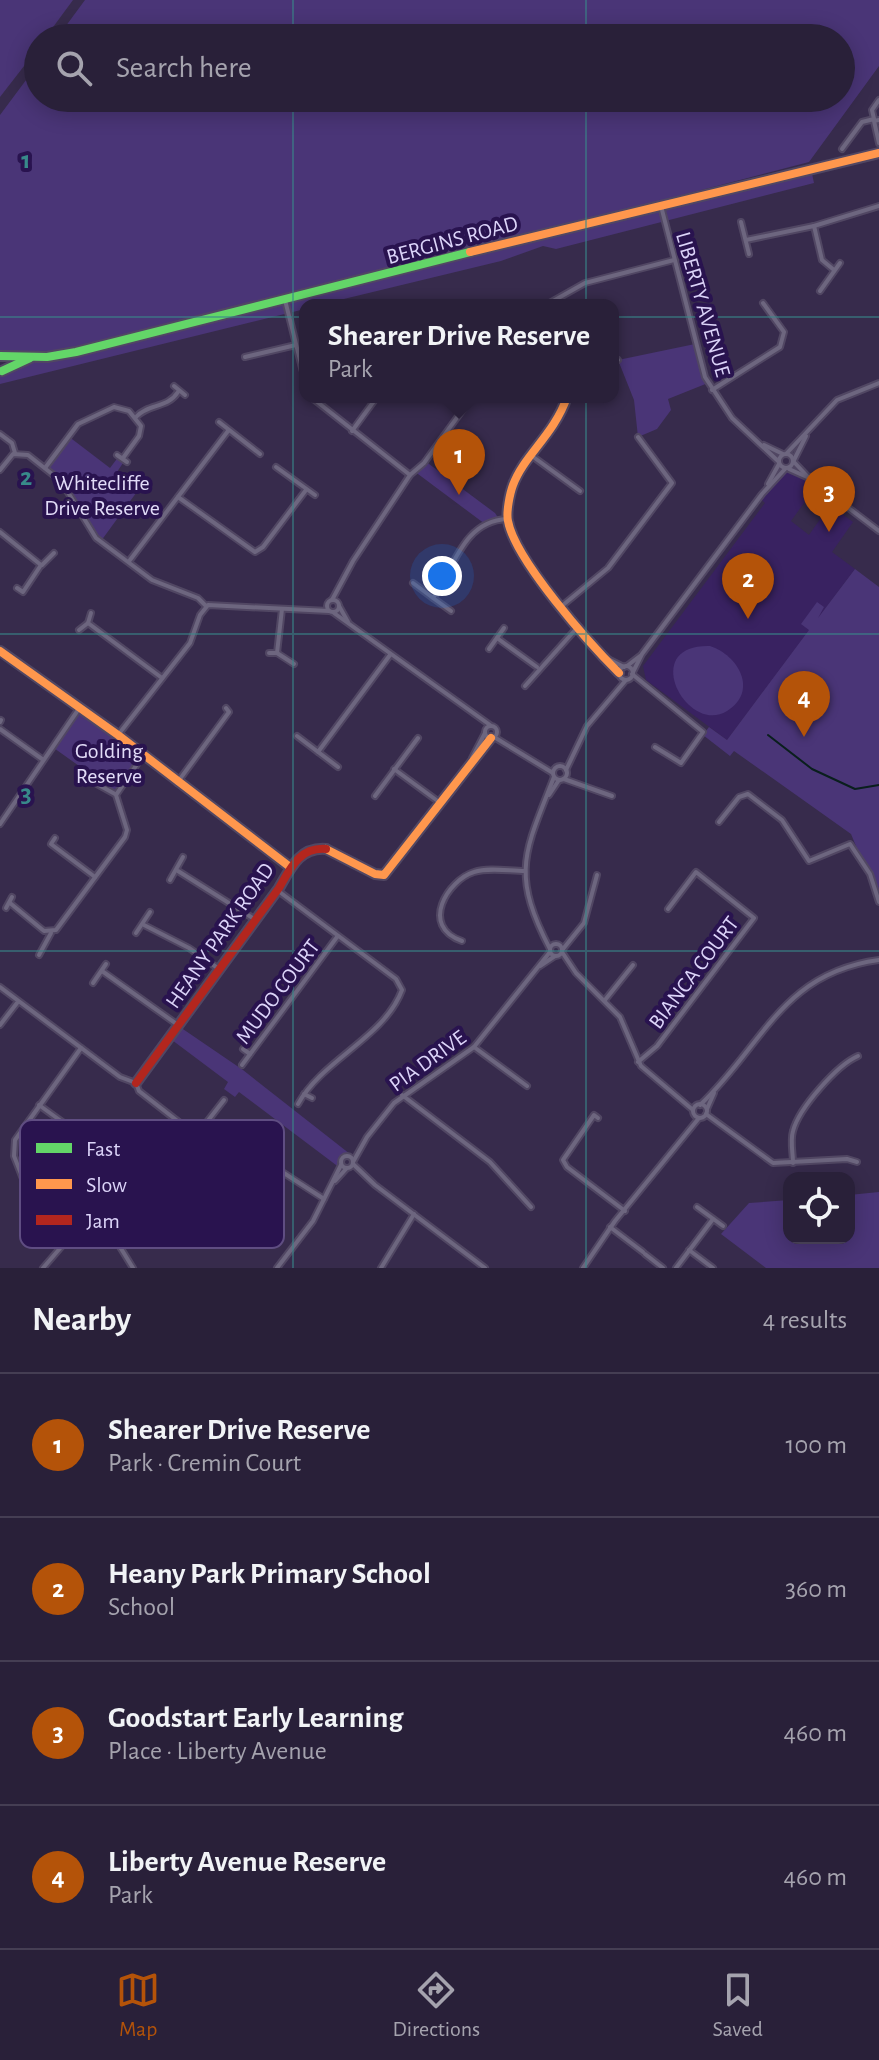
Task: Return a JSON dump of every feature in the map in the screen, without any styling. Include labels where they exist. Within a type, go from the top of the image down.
[{"type":"street","points":[[879,100],[872,110],[879,143]]},
{"type":"street","points":[[842,149],[862,122],[876,120]]},
{"type":"street","name":"BERGINS ROAD","points":[[0,358],[76,352],[879,153]]},
{"type":"street","name":"LIBERTY AVENUE","points":[[661,206],[699,360],[712,390],[732,418],[786,468]]},
{"type":"street","points":[[746,240],[803,225],[814,226],[879,206]]},
{"type":"street","points":[[741,222],[749,254]]},
{"type":"street","points":[[814,226],[821,258],[834,270]]},
{"type":"street","points":[[557,299],[585,283],[674,260]]},
{"type":"street","points":[[820,291],[840,263]]},
{"type":"street","points":[[285,300],[299,357]]},
{"type":"street","points":[[712,390],[780,347],[784,332],[763,303]]},
{"type":"street","points":[[245,357],[296,345]]},
{"type":"street","name":"BERGINS ROAD","points":[[1,372],[34,357]]},
{"type":"street","points":[[0,358],[1,372]]},
{"type":"street","points":[[765,489],[784,454],[844,396],[879,383]]},
{"type":"street","points":[[174,386],[185,395]]},
{"type":"street","points":[[136,417],[144,410],[169,404],[178,392]]},
{"type":"street","points":[[318,403],[410,475]]},
{"type":"street","points":[[352,431],[373,403]]},
{"type":"street","points":[[330,607],[410,475],[425,461],[468,403]]},
{"type":"street","points":[[565,403],[559,421],[532,456],[509,494],[507,519],[516,542],[563,605],[576,629],[608,659],[703,732],[681,763],[655,747]]},
{"type":"street","points":[[45,468],[81,421],[114,407],[126,409],[136,417],[141,431],[125,460],[117,455]]},
{"type":"street","points":[[219,422],[260,454]]},
{"type":"street","points":[[558,777],[558,767],[610,695],[765,489],[793,461],[809,430]]},
{"type":"street","points":[[130,560],[228,431]]},
{"type":"street","points":[[0,434],[12,443],[15,453]]},
{"type":"street","points":[[563,605],[608,568],[672,483],[638,437]]},
{"type":"street","name":"LIBERTY AVENUE","points":[[759,442],[793,461]]},
{"type":"street","points":[[0,470],[15,453],[26,453],[70,492],[93,534],[152,580],[198,598],[206,606]]},
{"type":"street","points":[[532,456],[580,491]]},
{"type":"street","points":[[793,461],[809,478],[879,531]]},
{"type":"street","points":[[276,467],[315,495]]},
{"type":"street","points":[[786,468],[809,478]]},
{"type":"street","points":[[178,497],[255,552],[263,547],[306,490]]},
{"type":"street","points":[[433,598],[452,562],[475,530],[491,521],[507,519]]},
{"type":"street","points":[[0,532],[41,565]]},
{"type":"street","points":[[23,592],[41,565],[54,553]]},
{"type":"street","points":[[342,583],[339,604],[349,624]]},
{"type":"street","points":[[413,583],[451,611]]},
{"type":"street","points":[[17,588],[28,596]]},
{"type":"street","points":[[118,735],[192,640],[206,606],[215,603],[309,612],[339,604]]},
{"type":"street","points":[[330,607],[339,604]]},
{"type":"street","points":[[330,607],[471,715],[490,734],[558,777],[612,796]]},
{"type":"street","points":[[277,653],[282,609]]},
{"type":"street","points":[[79,630],[88,623],[91,613]]},
{"type":"street","points":[[88,623],[162,678]]},
{"type":"street","points":[[489,649],[504,628]]},
{"type":"street","points":[[525,686],[538,667],[576,629]]},
{"type":"street","points":[[497,638],[538,667]]},
{"type":"street","name":"HEANY PARK ROAD","points":[[0,651],[78,710],[118,735],[142,757],[290,867],[256,920],[136,1083]]},
{"type":"street","points":[[269,653],[277,653],[294,664]]},
{"type":"street","points":[[318,752],[390,655]]},
{"type":"street","points":[[0,824],[2,812],[78,710]]},
{"type":"street","points":[[177,783],[230,712]]},
{"type":"street","points":[[471,715],[490,725]]},
{"type":"street","points":[[290,867],[310,852],[331,849],[343,853],[374,875],[382,876],[490,734],[490,725]]},
{"type":"street","points":[[490,725],[490,734]]},
{"type":"street","points":[[0,729],[42,759]]},
{"type":"street","points":[[297,736],[338,767]]},
{"type":"street","points":[[375,796],[418,738]]},
{"type":"street","points":[[571,753],[566,771],[558,777],[531,831],[525,871],[529,901],[550,950],[605,1000],[624,1023],[638,1062],[693,1112],[704,1115],[765,1159],[793,1163],[847,1159],[857,1162]]},
{"type":"street","points":[[39,955],[51,933],[126,834],[116,795],[142,757]]},
{"type":"street","points":[[536,761],[566,771],[579,784]]},
{"type":"street","points":[[394,769],[439,802]]},
{"type":"street","points":[[86,778],[116,795]]},
{"type":"street","points":[[719,822],[739,797],[748,794],[782,820],[809,861],[850,844],[870,874],[879,902]]},
{"type":"street","points":[[55,838],[49,846],[95,877]]},
{"type":"street","points":[[170,880],[178,871],[183,857]]},
{"type":"street","points":[[178,871],[256,920]]},
{"type":"street","points":[[462,941],[440,926],[438,919],[441,907],[458,883],[476,871],[525,871]]},
{"type":"street","name":"BIANCA COURT","points":[[638,1062],[657,1046],[754,918],[696,872],[668,909]]},
{"type":"street","points":[[560,947],[584,923],[597,875]]},
{"type":"street","points":[[277,890],[396,979],[402,992],[377,1025],[304,1094],[298,1104]]},
{"type":"street","points":[[6,908],[11,900],[51,933]]},
{"type":"street","points":[[136,933],[150,912]]},
{"type":"street","points":[[144,925],[181,943],[219,969]]},
{"type":"street","points":[[542,932],[560,947],[572,967]]},
{"type":"street","name":"MUDO COURT","points":[[242,1065],[337,937]]},
{"type":"street","name":"PIA DRIVE","points":[[367,1137],[353,1163],[345,1167],[342,1159],[367,1137],[402,1095],[474,1047],[550,950],[560,947]]},
{"type":"street","name":"PIA DRIVE","points":[[534,970],[556,956],[560,947]]},
{"type":"street","points":[[684,1133],[693,1112],[715,1091],[766,1024],[793,996],[828,974],[879,960]]},
{"type":"street","points":[[93,983],[106,964]]},
{"type":"street","points":[[605,1000],[623,973],[633,965]]},
{"type":"street","points":[[102,971],[178,1025]]},
{"type":"street","points":[[0,987],[17,1003],[123,1079],[136,1083],[139,1091],[176,1120]]},
{"type":"street","points":[[0,1025],[17,1003]]},
{"type":"street","points":[[474,1047],[527,1086]]},
{"type":"street","points":[[29,1120],[81,1048]]},
{"type":"street","points":[[243,1049],[250,1054]]},
{"type":"street","points":[[793,1163],[792,1135],[796,1123],[839,1066],[858,1056]]},
{"type":"street","points":[[583,1268],[610,1227],[684,1133],[704,1115],[715,1091]]},
{"type":"street","points":[[304,1094],[312,1098]]},
{"type":"street","points":[[402,1095],[490,1162],[531,1207]]},
{"type":"street","points":[[681,1098],[699,1105],[704,1115]]},
{"type":"street","points":[[208,1120],[224,1100]]},
{"type":"street","points":[[38,1105],[58,1120]]},
{"type":"street","points":[[594,1115],[563,1160],[567,1167],[625,1211]]},
{"type":"street","points":[[20,1135],[14,1145],[20,1172]]},
{"type":"street","points":[[348,1156],[367,1179]]},
{"type":"street","points":[[277,1268],[309,1226],[345,1167],[367,1179],[485,1268]]},
{"type":"street","points":[[284,1173],[324,1199]]},
{"type":"street","points":[[697,1207],[723,1226]]},
{"type":"street","points":[[381,1268],[414,1214]]},
{"type":"street","points":[[676,1268],[713,1219]]},
{"type":"street","points":[[610,1227],[663,1268]]},
{"type":"street","points":[[43,1268],[60,1248]]},
{"type":"street","points":[[122,1248],[133,1268]]},
{"type":"street","points":[[689,1250],[713,1268]]},
{"type":"shaded area","points":[[785,469],[817,485],[791,521],[809,535],[830,505],[853,522],[832,552],[855,569],[727,740],[646,680],[643,666],[765,503],[759,497]]},
{"type":"green space","points":[[0,0],[73,0],[55,24],[24,24],[24,66],[0,97]]},
{"type":"green space","points":[[85,0],[879,0],[879,66],[855,99],[855,24],[67,24]]},
{"type":"green space","points":[[24,83],[24,112],[845,112],[809,162],[433,260],[59,351],[0,351],[0,115]]},
{"type":"green space","points":[[811,169],[814,183],[556,249],[543,246],[501,261],[344,299],[299,299],[299,310],[0,384],[0,373],[10,366]]},
{"type":"green space","points":[[695,344],[708,383],[668,399],[671,410],[657,429],[638,437],[634,400],[619,360]]},
{"type":"green space","name":"Whitecliffe Drive Reserve","points":[[68,436],[110,468],[119,456],[125,460],[117,472],[139,489],[101,541],[69,494],[45,468]]},
{"type":"green space","points":[[425,461],[499,519],[485,524],[414,471]]},
{"type":"green space","points":[[855,569],[879,587],[879,902],[851,834],[734,751],[730,756],[703,735],[709,727],[727,740],[809,630],[801,624],[817,602],[824,607],[818,618]]},
{"type":"green space","points":[[710,646],[736,665],[743,684],[737,703],[727,711],[712,715],[697,711],[685,701],[676,687],[673,672],[677,659],[688,649]]},
{"type":"green space","name":"Golding Reserve","points":[[78,710],[118,735],[142,757],[116,795],[86,778],[89,773],[51,746]]},
{"type":"green space","points":[[177,1025],[243,1070],[350,1154],[342,1159],[340,1168],[284,1126],[284,1120],[276,1120],[239,1092],[235,1097],[224,1089],[228,1082],[168,1037]]},
{"type":"green space","points":[[879,1192],[879,1268],[766,1268],[721,1234],[749,1203],[783,1200],[783,1244],[855,1244],[855,1194]]},
{"type":"waterway","points":[[768,735],[812,769],[855,789],[879,785]]},
{"type":"traffic: fast","points":[[0,356],[47,357],[76,352],[470,252]]},
{"type":"traffic: fast","points":[[2,371],[30,358]]},
{"type":"traffic: slow","points":[[470,252],[879,153]]},
{"type":"traffic: slow","points":[[564,403],[555,423],[518,474],[510,498],[508,521],[524,557],[539,579],[619,673]]},
{"type":"traffic: slow","points":[[0,651],[118,735],[290,867]]},
{"type":"traffic: slow","points":[[326,849],[375,874],[384,875],[491,738]]},
{"type":"traffic: jam","points":[[136,1083],[292,866],[309,851],[326,849]]},
{"type":"place","name":"Shearer Drive Reserve","points":[[459,495]]},
{"type":"place","name":"Goodstart Early Learning","points":[[829,532]]},
{"type":"place","name":"Heany Park Primary School","points":[[748,619]]},
{"type":"place","name":"Liberty Avenue Reserve","points":[[804,737]]}]
